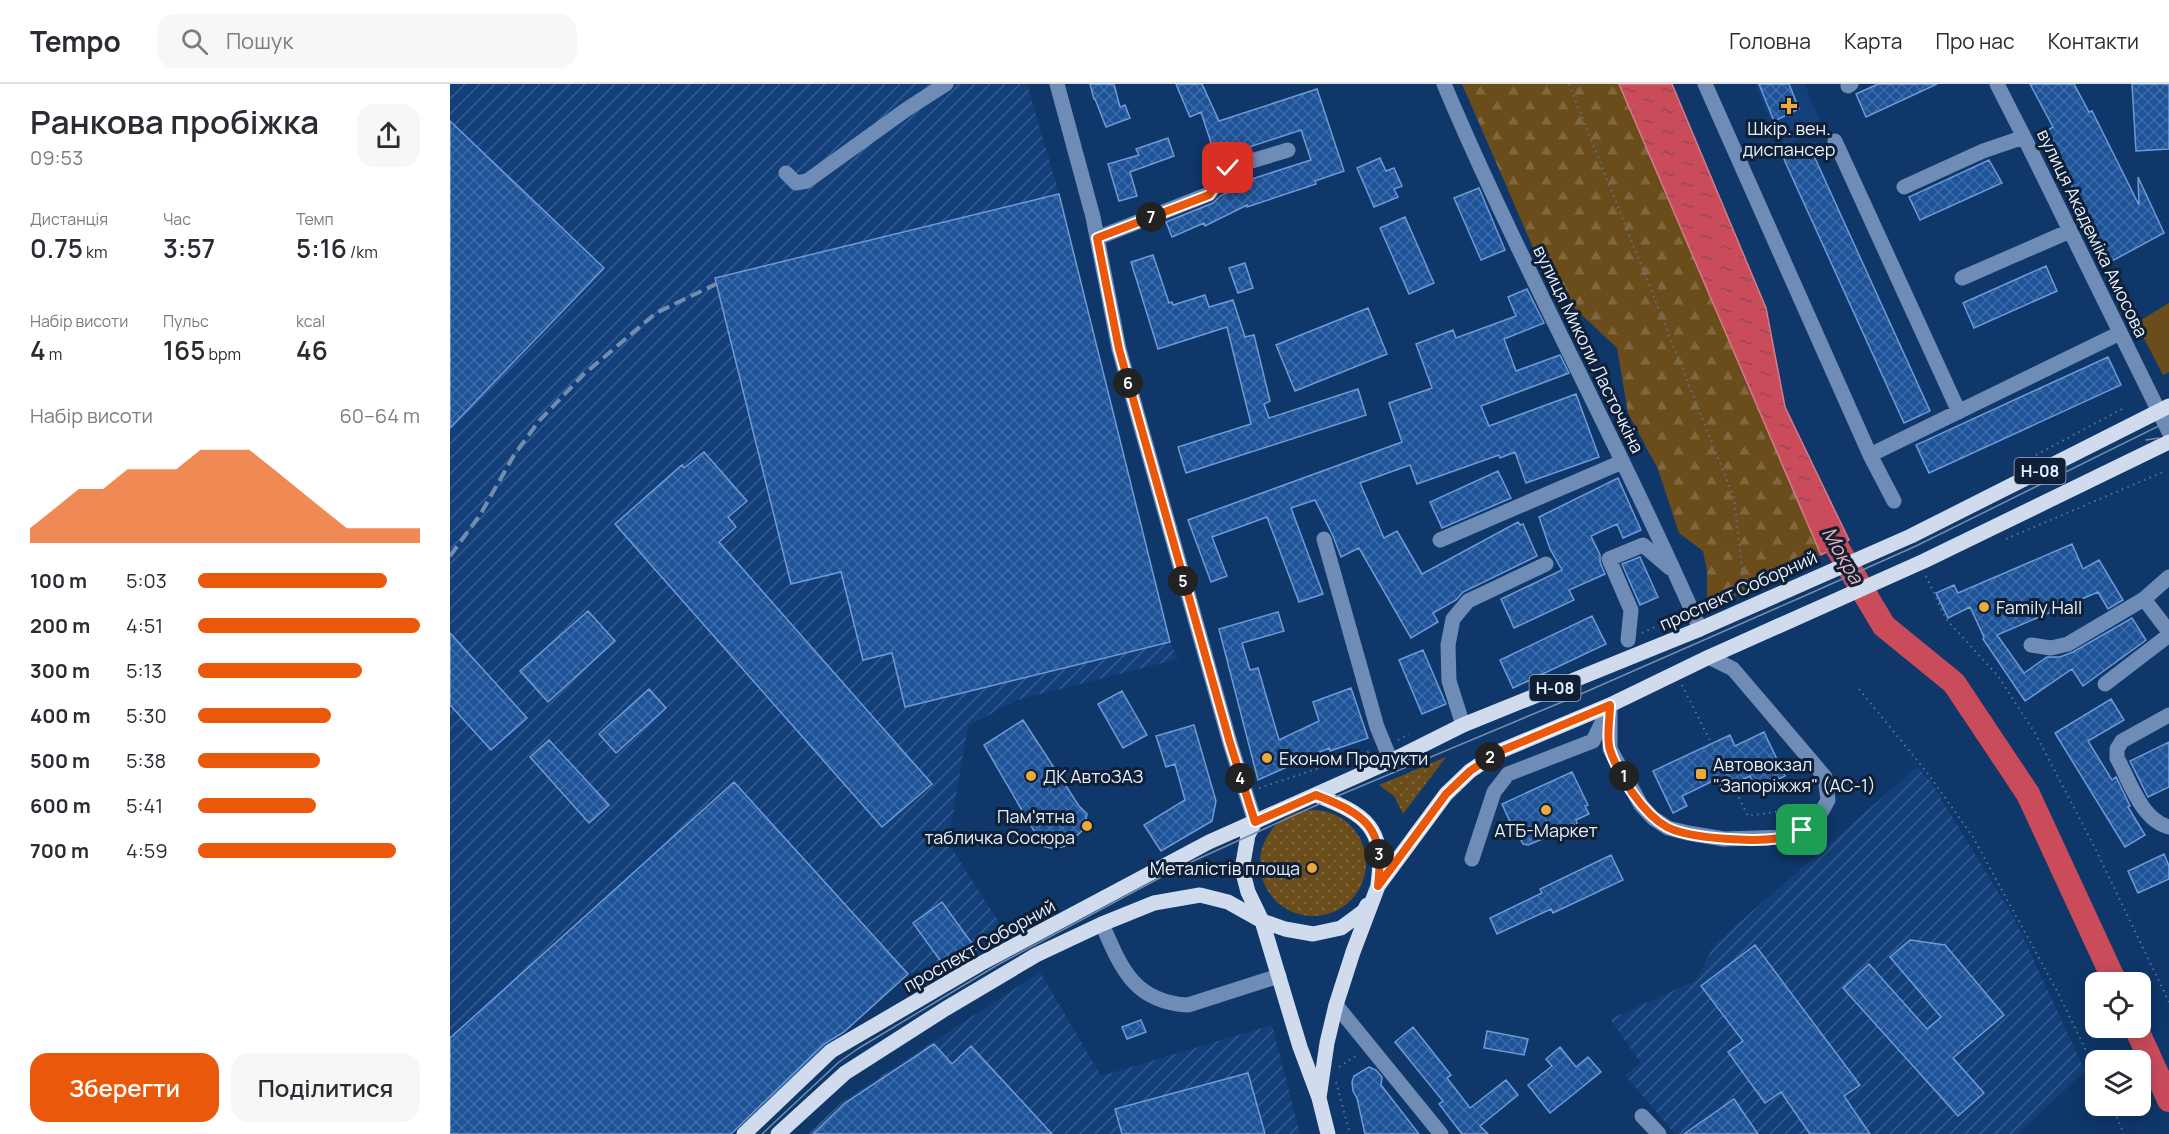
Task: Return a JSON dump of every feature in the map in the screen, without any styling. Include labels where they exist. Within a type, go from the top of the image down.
[{"type":"main road","name":"проспект Соборний","points":[[1316,795],[1463,725],[1700,629],[1911,536],[2164,408]]},
{"type":"main road","name":"Н-08","points":[[1319,1098],[1327,1043],[1336,1005],[1378,886],[1446,794],[1470,771],[1498,752],[1610,705],[1709,657],[1924,567],[2169,442]]},
{"type":"main road","name":"Н-08","points":[[1316,795],[1255,822],[1248,836],[1242,869],[1248,892],[1262,921],[1300,1047],[1319,1098],[1328,1134]]},
{"type":"main road","points":[[1262,921],[1285,929],[1313,934],[1341,928],[1364,911],[1378,886],[1381,861],[1376,837],[1361,816],[1316,795]]},
{"type":"main road","name":"проспект Соборний","points":[[744,1134],[831,1051],[980,963],[1209,842],[1255,822]]},
{"type":"main road","name":"проспект Соборний","points":[[778,1134],[845,1073],[945,1009],[1036,955],[1102,924],[1154,903],[1200,895],[1228,902],[1262,921]]},
{"type":"street","points":[[786,173],[796,183],[807,181],[907,109],[946,84]]},
{"type":"street","points":[[1057,84],[1075,144],[1122,360],[1230,743],[1255,822]]},
{"type":"street","name":"вулиця Миколи Ласточкіна","points":[[1444,84],[1516,242],[1676,574],[1700,629]]},
{"type":"street","points":[[1705,84],[1870,455],[1894,501]]},
{"type":"street","name":"вулиця Академіка Амосова","points":[[1996,84],[2120,333],[2164,408],[2169,432]]},
{"type":"street","points":[[1904,187],[1983,151],[2024,137]]},
{"type":"street","points":[[1835,141],[1959,412]]},
{"type":"street","points":[[1097,238],[1209,195],[1228,168],[1288,150]]},
{"type":"street","points":[[1962,278],[2070,231]]},
{"type":"street","points":[[1870,455],[2120,333]]},
{"type":"street","points":[[1440,540],[1622,462]]},
{"type":"street","points":[[1324,539],[1377,727],[1390,761]]},
{"type":"street","points":[[1628,640],[1631,610],[1609,559],[1643,545],[1664,561],[1676,574]]},
{"type":"street","points":[[1463,725],[1449,681],[1448,645],[1453,619],[1468,602],[1546,564]]},
{"type":"street","points":[[2031,645],[2059,648],[2068,644],[2144,599],[2169,577]]},
{"type":"street","points":[[2104,684],[2169,634],[2144,599]]},
{"type":"street","points":[[1610,705],[1610,749],[1641,805],[1653,818],[1668,828],[1724,839],[1785,837],[1802,830],[1822,811],[1828,800],[1825,777],[1733,669],[1709,657]]},
{"type":"street","points":[[1472,859],[1499,783],[1508,774],[1593,741],[1610,705]]},
{"type":"street","points":[[2169,715],[2122,741],[2117,749],[2117,758],[2147,814],[2169,827]]},
{"type":"street","points":[[1102,924],[1129,978],[1146,994],[1174,1005],[1188,1005],[1279,976]]},
{"type":"street","points":[[1336,1005],[1441,1134]]},
{"type":"street","points":[[1642,1116],[1659,1134]]},
{"type":"path","points":[[1569,84],[1734,498],[1746,608]]},
{"type":"path","points":[[1999,542],[2163,472]]},
{"type":"path","points":[[1924,567],[1946,619],[1998,676],[2035,733],[2095,848],[2169,1002]]},
{"type":"path","points":[[1681,682],[1748,816],[1802,808]]},
{"type":"path","points":[[1859,689],[1929,775],[1973,837],[2057,991],[2086,1050]]},
{"type":"path","points":[[1333,1071],[1370,1047]]},
{"type":"path","points":[[1336,1082],[1350,1134]]},
{"type":"path","points":[[2116,1116],[2124,1134]]},
{"type":"shaded area","points":[[450,84],[1027,84],[1059,194],[1170,642],[1178,659],[1017,700],[968,726],[948,843],[1002,927],[950,962],[908,974],[731,1134],[450,1134]]},
{"type":"shaded area","name":"Шкір. вен. диспансер","points":[[1755,84],[1805,84],[1823,129],[1781,147]]},
{"type":"shaded area","points":[[1917,767],[1931,782],[2015,920],[2085,1071],[2018,1134],[1675,1134],[1625,1075],[1641,1063],[1610,1019],[1695,981],[1715,944]]},
{"type":"shaded area","points":[[1040,972],[1101,1076],[1272,1025],[1300,1134],[808,1134],[843,1101]]},
{"type":"green space","points":[[1462,84],[1619,84],[1821,555],[1707,610],[1707,571],[1703,551],[1679,533],[1658,469],[1628,413],[1617,348],[1569,303],[1545,275]]},
{"type":"green space","points":[[2169,303],[2169,372],[2163,375],[2136,323]]},
{"type":"green space","points":[[1446,757],[1403,814],[1394,796],[1379,785]]},
{"type":"green space","points":[[1313,810],[1333,814],[1351,825],[1362,843],[1366,863],[1362,883],[1351,901],[1333,912],[1313,916],[1293,912],[1275,901],[1264,883],[1260,863],[1264,843],[1275,825],[1293,814]]},
{"type":"water","points":[[1619,84],[1672,84],[1766,308],[1785,407],[1849,540],[1821,555]]},
{"type":"building","points":[[1090,84],[1114,84],[1120,107],[1125,105],[1130,118],[1106,127]]},
{"type":"building","points":[[1176,84],[1202,84],[1219,121],[1317,89],[1344,171],[1315,181],[1316,184],[1247,207],[1247,205],[1205,226],[1204,223],[1172,237],[1166,222],[1213,203],[1220,196],[1240,186],[1239,183],[1311,160],[1301,130],[1216,158],[1201,112],[1190,117]]},
{"type":"building","points":[[1759,84],[1789,84],[1799,109],[1774,121]]},
{"type":"building","points":[[1878,84],[1937,84],[1866,117],[1856,94]]},
{"type":"building","points":[[2030,84],[2074,84],[2089,112],[2092,111],[2139,205],[2138,177],[2164,233],[2110,262],[2045,132],[2053,127]]},
{"type":"building","points":[[2132,84],[2169,84],[2169,149],[2136,151]]},
{"type":"building","points":[[450,121],[604,268],[450,428]]},
{"type":"building","points":[[1168,138],[1174,156],[1130,172],[1137,196],[1119,201],[1108,164],[1139,155],[1136,149]]},
{"type":"building","points":[[1809,145],[1930,411],[1904,423],[1783,157]]},
{"type":"building","points":[[1380,158],[1386,171],[1394,168],[1402,186],[1394,189],[1398,197],[1374,207],[1357,168]]},
{"type":"building","points":[[1989,160],[2002,183],[1920,220],[1909,197]]},
{"type":"building","points":[[1479,188],[1505,250],[1481,260],[1454,198]]},
{"type":"building","points":[[1059,194],[1170,642],[905,707],[892,653],[863,660],[841,572],[791,584],[715,278]]},
{"type":"building","points":[[1405,217],[1434,283],[1409,294],[1380,228]]},
{"type":"building","points":[[1153,255],[1169,303],[1172,302],[1173,305],[1205,295],[1209,307],[1233,300],[1245,337],[1254,335],[1270,401],[1264,404],[1269,418],[1358,389],[1366,415],[1186,473],[1178,447],[1251,424],[1227,327],[1158,349],[1131,262]]},
{"type":"building","points":[[1245,263],[1253,288],[1238,293],[1229,268]]},
{"type":"building","points":[[2046,266],[2057,291],[1974,328],[1963,303]]},
{"type":"building","points":[[1527,289],[1544,323],[1504,339],[1516,371],[1560,355],[1569,373],[1481,406],[1489,426],[1576,394],[1599,457],[1526,483],[1515,452],[1500,458],[1499,455],[1417,484],[1410,465],[1360,483],[1384,538],[1397,531],[1422,574],[1518,522],[1520,525],[1523,524],[1537,556],[1463,592],[1456,600],[1433,613],[1438,622],[1411,638],[1359,548],[1341,557],[1315,500],[1291,508],[1323,594],[1299,602],[1267,517],[1212,537],[1227,576],[1211,582],[1188,520],[1402,442],[1389,403],[1432,388],[1416,344],[1453,330],[1456,338],[1516,316],[1508,297]]},
{"type":"building","points":[[1368,308],[1387,354],[1295,391],[1276,345]]},
{"type":"building","points":[[2108,357],[2121,385],[1929,473],[1916,445]]},
{"type":"building","points":[[704,452],[747,501],[728,517],[736,527],[719,542],[932,784],[882,827],[615,524],[682,465],[684,468]]},
{"type":"building","points":[[1498,471],[1511,498],[1442,528],[1430,502]]},
{"type":"building","points":[[1618,478],[1641,530],[1623,538],[1617,524],[1591,536],[1600,555],[1605,574],[1569,590],[1574,600],[1514,628],[1501,599],[1562,570],[1550,549],[1539,517]]},
{"type":"building","points":[[2072,544],[2083,569],[2099,560],[2123,600],[2108,609],[2098,592],[1997,635],[2024,673],[2047,657],[2060,657],[2073,652],[2132,618],[2146,640],[2083,686],[2072,669],[2025,701],[1983,639],[1970,607],[1948,618],[1936,593],[1954,585],[1958,593]]},
{"type":"building","points":[[1640,557],[1658,597],[1640,605],[1622,564]]},
{"type":"building","points":[[588,611],[615,641],[548,702],[520,671]]},
{"type":"building","points":[[1278,612],[1284,631],[1242,643],[1250,670],[1258,668],[1279,740],[1319,721],[1313,702],[1351,688],[1368,738],[1330,751],[1329,748],[1258,780],[1219,629]]},
{"type":"building","points":[[1592,616],[1606,644],[1513,688],[1500,660]]},
{"type":"building","points":[[450,633],[527,718],[491,750],[450,705]]},
{"type":"building","points":[[1423,650],[1446,704],[1422,714],[1399,660]]},
{"type":"building","points":[[649,689],[666,708],[616,753],[599,734]]},
{"type":"building","points":[[1122,691],[1147,735],[1123,748],[1098,704]]},
{"type":"building","points":[[2111,699],[2124,720],[2088,741],[2112,780],[2116,777],[2130,806],[2128,807],[2145,835],[2125,847],[2055,733]]},
{"type":"building","name":"ДК АвтоЗАЗ","points":[[1023,720],[1079,806],[1087,814],[1084,829],[1065,846],[1054,849],[1038,845],[1037,836],[984,745]]},
{"type":"building","points":[[1194,725],[1216,801],[1212,821],[1161,851],[1144,825],[1185,800],[1175,764],[1166,767],[1156,736]]},
{"type":"building","name":"Автовокзал \"Запоріжжя\" (АС-1)","points":[[1764,732],[1785,776],[1756,790],[1750,776],[1722,789],[1717,779],[1682,796],[1687,806],[1673,813],[1653,771],[1730,735],[1735,746]]},
{"type":"building","points":[[549,740],[609,805],[589,823],[530,757]]},
{"type":"building","points":[[2169,742],[2169,787],[2148,797],[2130,761]]},
{"type":"building","name":"АТБ-Маркет","points":[[1572,772],[1588,805],[1585,806],[1589,814],[1576,820],[1577,824],[1559,832],[1546,821],[1545,838],[1528,845],[1523,844],[1519,836],[1517,837],[1502,804]]},
{"type":"building","points":[[734,782],[908,974],[844,1032],[824,1044],[731,1134],[450,1134],[450,1038]]},
{"type":"building","points":[[2164,854],[2169,866],[2169,879],[2138,893],[2128,871]]},
{"type":"building","points":[[1611,855],[1623,880],[1553,913],[1551,909],[1497,934],[1490,918],[1542,893],[1540,889]]},
{"type":"building","points":[[942,902],[976,949],[947,970],[913,923]]},
{"type":"building","points":[[1910,940],[1945,945],[2004,1015],[1953,1058],[1984,1093],[1958,1116],[1843,988],[1869,964],[1927,1029],[1941,1017],[1890,957]]},
{"type":"building","points":[[1755,945],[1860,1085],[1844,1096],[1870,1134],[1810,1134],[1781,1092],[1765,1103],[1728,1052],[1743,1041],[1701,986]]},
{"type":"building","points":[[1141,1020],[1146,1032],[1127,1039],[1122,1027]]},
{"type":"building","points":[[1413,1027],[1451,1075],[1447,1078],[1470,1108],[1506,1080],[1518,1095],[1480,1126],[1488,1134],[1462,1134],[1439,1104],[1443,1101],[1395,1042]]},
{"type":"building","points":[[1487,1031],[1528,1039],[1524,1055],[1484,1048]]},
{"type":"building","points":[[934,1044],[952,1064],[971,1046],[1052,1134],[813,1134],[845,1103]]},
{"type":"building","points":[[1560,1047],[1576,1067],[1588,1057],[1601,1072],[1550,1113],[1528,1085],[1552,1066],[1546,1059]]},
{"type":"building","points":[[1369,1067],[1376,1070],[1382,1077],[1381,1085],[1419,1134],[1365,1134],[1352,1082],[1354,1076]]},
{"type":"building","points":[[1248,1073],[1265,1134],[1122,1134],[1115,1109]]},
{"type":"building","points":[[1734,1099],[1758,1134],[1684,1134]]},
{"type":"waterway","name":"Мокра","points":[[1820,519],[1884,626],[1954,683],[2028,794],[2110,972]]},
{"type":"waterway","name":"Мокра","points":[[2141,1038],[2169,1100]]},
{"type":"tram line","points":[[762,1134],[839,1062],[859,1048],[999,964],[1180,867],[1328,800],[1574,697],[1916,546],[2169,421]]},
{"type":"tram line","points":[[2146,440],[2159,438]]},
{"type":"railway","points":[[450,556],[480,515],[514,455],[539,421],[583,375],[656,313],[716,284]]},
{"type":"place","name":"Шкір. вен. диспансер","points":[[1789,106]]},
{"type":"place","name":"Family Hall","points":[[1984,607]]},
{"type":"place","name":"Економ Продукти","points":[[1267,758]]},
{"type":"place","name":"Автовокзал \"Запоріжжя\" (АС-1)","points":[[1701,774]]},
{"type":"place","name":"ДК АвтоЗАЗ","points":[[1031,776]]},
{"type":"place","name":"АТБ-Маркет","points":[[1546,810]]},
{"type":"place","name":"Пам'ятна табличка Сосюра","points":[[1087,826]]},
{"type":"place","name":"Металістів площа","points":[[1312,868]]},
{"type":"route","points":[[1228,168],[1209,195],[1097,238],[1119,349],[1230,743],[1255,822],[1316,795],[1361,816],[1376,837],[1381,861],[1378,886],[1446,794],[1470,771],[1498,752],[1610,705],[1610,749],[1641,805],[1653,818],[1668,828],[1724,839],[1785,837],[1802,830]]}]
